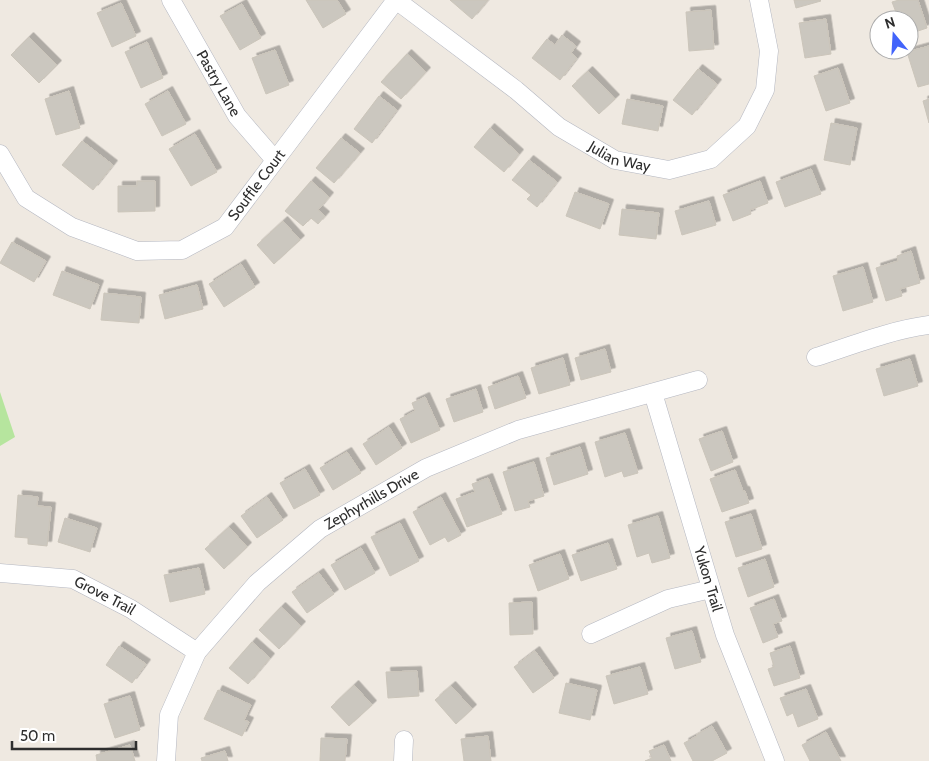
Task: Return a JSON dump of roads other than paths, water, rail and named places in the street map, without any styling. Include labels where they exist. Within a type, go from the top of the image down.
[{"type":"street","name":"Pastry Lane","points":[[171,0],[237,116],[275,160]]},
{"type":"street","name":"Souffle Court","points":[[0,154],[26,198],[72,227],[137,251],[182,250],[225,227],[396,0]]},
{"type":"street","name":"Julian Way","points":[[396,0],[508,84],[559,127],[614,160],[669,170],[711,159],[747,126],[765,90],[770,51],[759,0]]},
{"type":"street","points":[[816,357],[888,334],[929,325]]},
{"type":"street","name":"Zephyrhills Drive","points":[[166,761],[169,715],[197,652],[257,583],[320,529],[426,468],[518,430],[698,380]]},
{"type":"street","name":"Yukon Trail","points":[[653,393],[725,635],[775,761]]},
{"type":"street","name":"Grove Trail","points":[[0,573],[73,579],[131,610],[197,652]]},
{"type":"street","points":[[591,634],[668,599],[711,589]]},
{"type":"street","points":[[403,761],[404,740]]}]
